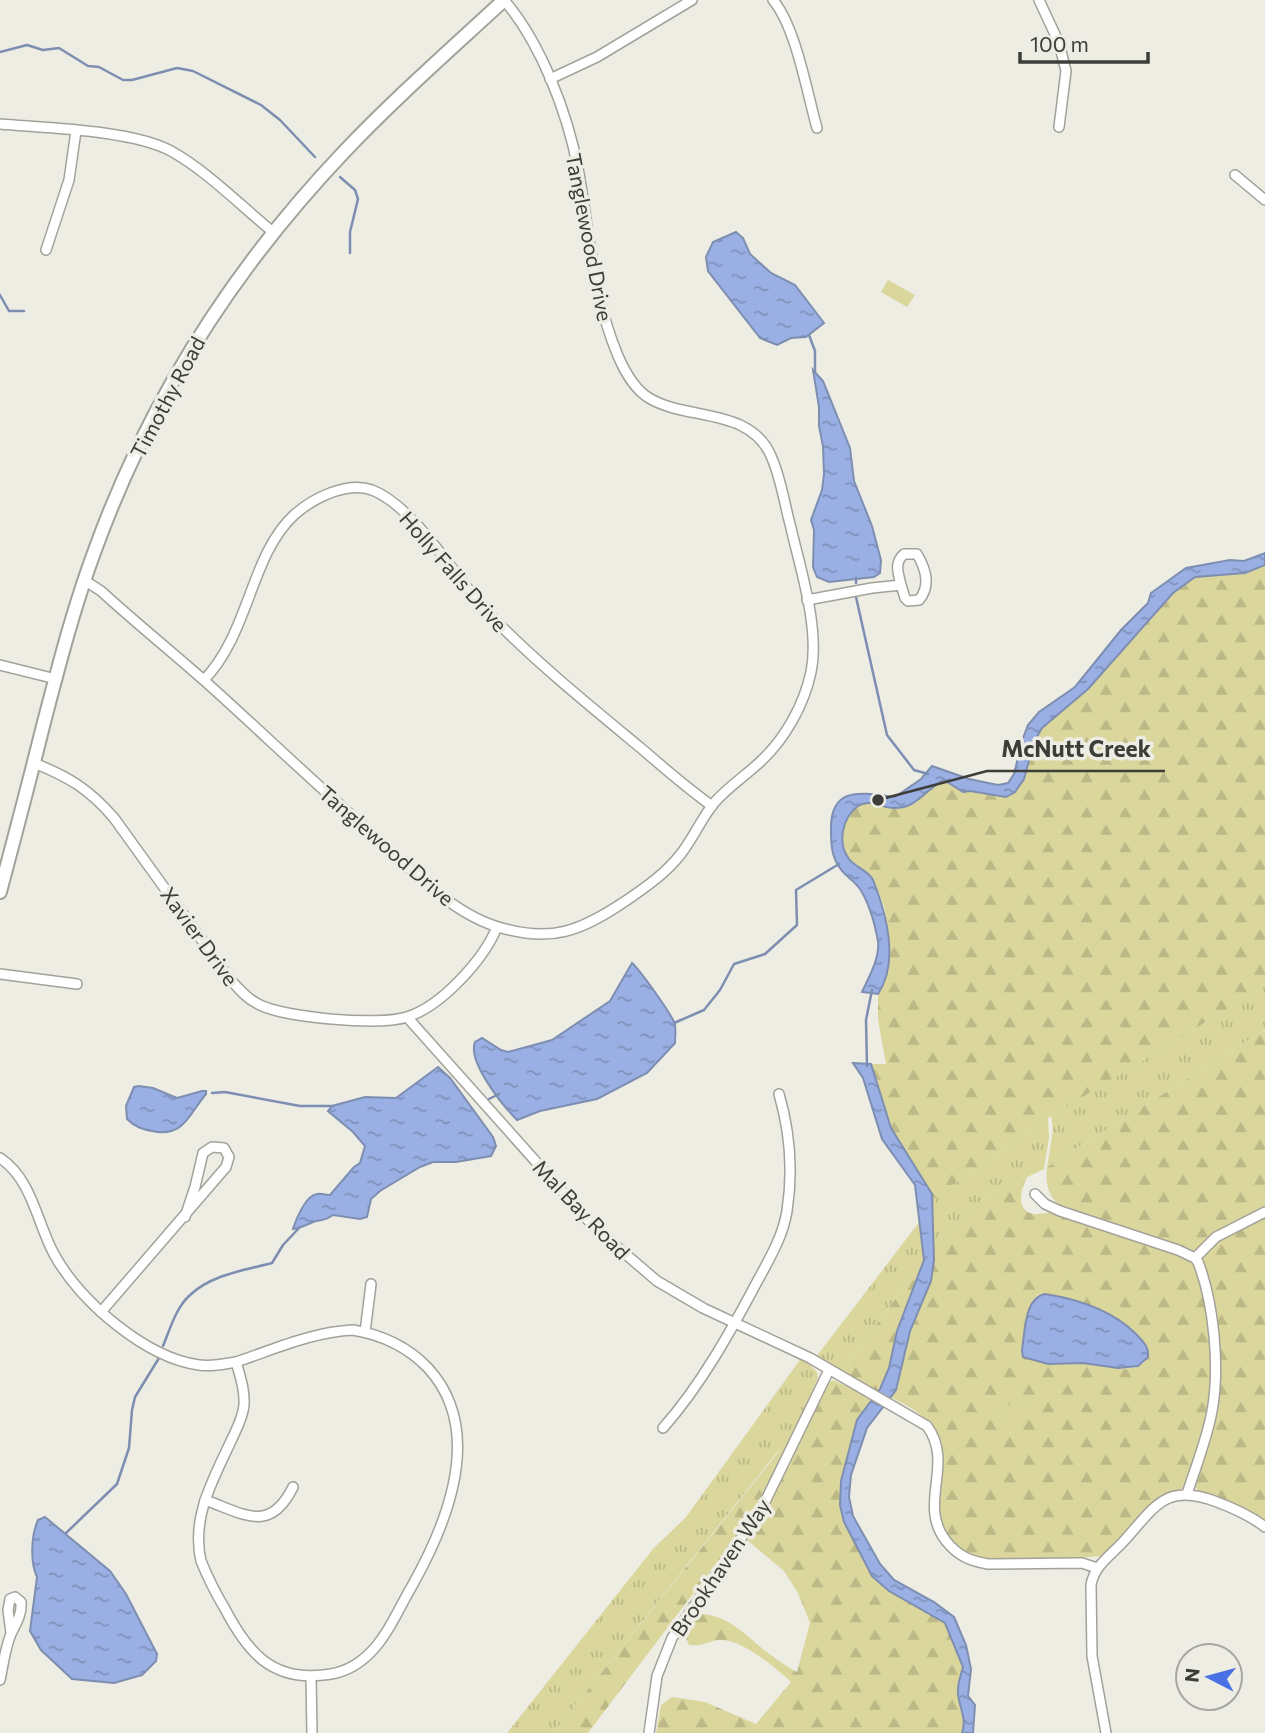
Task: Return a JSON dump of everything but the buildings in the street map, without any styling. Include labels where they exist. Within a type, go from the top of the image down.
[{"type":"main road","name":"Timothy Road","points":[[0,891],[84,580],[107,518],[152,417],[204,328],[273,232],[344,152],[504,0]]},
{"type":"street","name":"Tanglewood Drive","points":[[84,580],[101,591],[204,680],[421,878],[463,910],[497,927],[529,932],[572,931],[598,919],[650,884],[671,865],[712,806],[775,746],[785,733],[807,687],[812,661],[807,600],[779,481],[767,447],[748,430],[733,422],[652,400],[634,384],[624,368],[607,328],[599,300],[575,154],[550,79],[528,34],[504,0]]},
{"type":"street","points":[[550,79],[597,57],[692,0]]},
{"type":"street","points":[[773,0],[782,13],[792,39],[817,128]]},
{"type":"street","points":[[1039,0],[1059,43],[1066,71],[1059,127]]},
{"type":"street","points":[[0,124],[140,140],[169,150],[193,166],[273,232]]},
{"type":"street","points":[[47,250],[69,180],[76,131]]},
{"type":"street","points":[[1235,175],[1265,200]]},
{"type":"street","name":"Holly Falls Drive","points":[[204,680],[225,655],[234,638],[267,554],[283,526],[316,499],[341,490],[365,488],[384,495],[405,513],[490,615],[540,663],[663,769],[712,806]]},
{"type":"street","points":[[904,554],[917,554],[926,576],[927,588],[924,594],[919,600],[908,601],[901,585],[898,559],[904,554]]},
{"type":"street","points":[[807,600],[901,585]]},
{"type":"street","points":[[0,665],[56,679]]},
{"type":"street","name":"Xavier Drive","points":[[34,763],[79,784],[104,806],[230,979],[255,1003],[282,1011],[336,1018],[369,1020],[407,1017],[436,1001],[467,972],[486,950],[497,927]]},
{"type":"street","points":[[0,974],[77,984]]},
{"type":"street","name":"Mal Bay Road","points":[[407,1017],[603,1235],[657,1281],[704,1308],[787,1346],[927,1426],[933,1434],[939,1462],[934,1520],[943,1537],[959,1555],[988,1564],[1082,1563],[1097,1568]]},
{"type":"street","points":[[663,1428],[735,1323],[779,1240],[787,1211],[790,1152],[785,1113],[779,1094]]},
{"type":"street","points":[[100,1312],[185,1217],[226,1167],[229,1157],[223,1148],[212,1147],[203,1153],[185,1217]]},
{"type":"street","points":[[0,1158],[25,1186],[48,1240],[68,1277],[100,1312],[171,1357],[201,1365],[236,1362],[326,1332],[365,1332],[391,1340],[412,1353],[444,1389],[457,1436],[452,1490],[438,1535],[377,1645],[345,1671],[311,1676],[285,1672],[260,1659],[236,1630],[201,1561],[198,1549],[199,1522],[205,1500],[243,1412],[244,1390],[236,1362]]},
{"type":"street","points":[[1035,1194],[1045,1205],[1059,1211],[1195,1258],[1208,1301],[1215,1359],[1214,1391],[1206,1437],[1187,1494]]},
{"type":"street","points":[[1195,1258],[1216,1237],[1265,1212]]},
{"type":"street","points":[[365,1332],[371,1284]]},
{"type":"street","name":"Brookhaven Way","points":[[649,1733],[657,1676],[672,1638],[762,1508],[829,1370]]},
{"type":"street","points":[[205,1500],[247,1515],[262,1517],[281,1508],[293,1487]]},
{"type":"street","points":[[1106,1733],[1092,1657],[1091,1585],[1097,1568],[1156,1506],[1174,1495],[1205,1497],[1231,1507],[1265,1527]]},
{"type":"street","points":[[0,1680],[11,1633]]},
{"type":"street","points":[[311,1676],[312,1733]]},
{"type":"green space","points":[[888,280],[915,295],[907,307],[881,292]]},
{"type":"green space","points":[[1265,565],[1265,986],[1048,1118],[931,1201],[932,1193],[891,1128],[871,1064],[886,1064],[878,1020],[878,994],[885,983],[887,926],[884,906],[872,877],[847,857],[842,836],[843,822],[859,805],[870,802],[881,806],[915,804],[930,787],[944,779],[963,792],[1006,797],[1015,792],[1024,779],[1034,742],[1042,728],[1088,689],[1173,593],[1195,577],[1245,573]]},
{"type":"green space","points":[[1265,986],[1265,1030],[1047,1167],[1053,1129],[1051,1116]]},
{"type":"green space","points":[[1265,1030],[1265,1209],[1207,1237],[1196,1251],[1191,1252],[1161,1239],[1068,1211],[1052,1198],[1047,1181],[1047,1167]]},
{"type":"green space","points":[[1048,1118],[1049,1138],[1044,1169],[984,1198],[933,1244],[931,1201]]},
{"type":"green space","points":[[1027,1177],[1021,1203],[1027,1211],[1035,1214],[1052,1213],[1181,1255],[1198,1269],[1208,1326],[1211,1371],[1203,1433],[1187,1482],[1183,1488],[1155,1500],[1107,1553],[1100,1556],[1007,1563],[977,1559],[958,1548],[947,1538],[941,1526],[941,1443],[927,1421],[890,1397],[896,1389],[909,1337],[930,1278],[933,1244],[984,1198]],"holes":[[[1038,1295],[1057,1296],[1094,1307],[1128,1327],[1146,1345],[1148,1353],[1143,1364],[1133,1368],[1110,1367],[1087,1363],[1043,1362],[1022,1355],[1032,1301]]]},
{"type":"green space","points":[[1265,1217],[1265,1522],[1244,1508],[1198,1492],[1195,1485],[1215,1405],[1219,1365],[1216,1322],[1203,1258],[1207,1251],[1222,1239]]},
{"type":"green space","points":[[920,1221],[924,1260],[842,1371],[816,1357]]},
{"type":"green space","points":[[924,1260],[897,1331],[889,1368],[877,1392],[842,1371]]},
{"type":"green space","points":[[802,1357],[817,1372],[818,1378],[785,1452],[779,1450],[553,1733],[507,1733],[653,1549],[686,1517]]},
{"type":"green space","points":[[833,1380],[872,1398],[857,1420],[841,1481],[844,1522],[889,1591],[945,1623],[963,1667],[958,1691],[964,1720],[962,1733],[656,1733],[661,1705],[672,1697],[705,1702],[756,1724],[791,1682],[759,1656],[739,1644],[721,1640],[689,1645],[686,1629],[695,1614],[706,1614],[726,1621],[771,1656],[797,1672],[810,1623],[798,1593],[784,1571],[746,1539],[825,1386]]},
{"type":"green space","points":[[1020,1396],[1029,1407],[1005,1425],[997,1414]]},
{"type":"green space","points":[[780,1450],[785,1452],[760,1505],[588,1733],[553,1733]]},
{"type":"water","points":[[736,232],[743,238],[750,254],[771,273],[795,285],[824,323],[806,337],[791,338],[777,345],[760,338],[708,271],[706,257],[713,242]]},
{"type":"water","points":[[813,370],[823,381],[850,448],[854,481],[872,526],[881,560],[880,573],[874,577],[829,582],[817,577],[813,567],[814,530],[811,520],[822,490],[824,474]]},
{"type":"water","points":[[1265,553],[1265,565],[1245,573],[1195,577],[1173,593],[1088,689],[1042,728],[1034,742],[1024,779],[1015,792],[1006,797],[963,792],[944,780],[909,805],[889,808],[867,803],[853,811],[843,831],[843,846],[849,859],[873,880],[886,922],[890,952],[885,981],[878,994],[862,992],[876,961],[878,941],[863,895],[858,886],[840,869],[834,856],[831,828],[836,804],[851,795],[895,797],[921,779],[932,766],[969,779],[998,785],[1008,783],[1014,774],[1028,725],[1039,712],[1075,687],[1121,630],[1148,603],[1151,593],[1186,568],[1230,560],[1244,561]]},
{"type":"water","points":[[632,963],[673,1020],[675,1043],[647,1073],[597,1099],[540,1111],[517,1120],[481,1072],[474,1051],[475,1042],[482,1038],[508,1052],[552,1040],[610,1001]]},
{"type":"water","points":[[853,1063],[871,1064],[891,1128],[932,1194],[934,1260],[931,1281],[910,1331],[896,1390],[867,1428],[851,1475],[849,1497],[853,1516],[880,1564],[894,1580],[934,1602],[954,1617],[966,1645],[971,1669],[968,1696],[975,1705],[973,1733],[962,1733],[964,1720],[958,1691],[963,1667],[945,1623],[889,1591],[872,1576],[844,1522],[840,1505],[841,1481],[857,1420],[880,1389],[889,1368],[897,1331],[924,1260],[915,1185],[882,1139],[863,1078]]},
{"type":"water","points":[[438,1067],[450,1078],[493,1137],[496,1146],[491,1156],[456,1162],[433,1162],[380,1191],[371,1199],[367,1217],[360,1219],[333,1215],[293,1229],[309,1198],[317,1194],[330,1195],[360,1163],[365,1146],[328,1111],[332,1106],[365,1097],[396,1098]]},
{"type":"water","points":[[134,1087],[153,1088],[177,1098],[202,1091],[206,1091],[206,1094],[179,1128],[163,1132],[152,1131],[127,1119],[126,1106]]},
{"type":"water","points":[[1045,1294],[1082,1303],[1116,1318],[1143,1342],[1148,1350],[1148,1357],[1138,1366],[1118,1368],[1083,1363],[1048,1364],[1023,1357],[1029,1309],[1038,1297]]},
{"type":"water","points":[[45,1517],[110,1571],[126,1594],[157,1654],[156,1661],[142,1675],[114,1683],[72,1679],[41,1650],[30,1631],[37,1577],[32,1549],[38,1520]]},
{"type":"waterway","points":[[0,52],[27,45],[43,50],[59,48],[88,66],[99,67],[123,80],[177,68],[193,71],[261,105],[280,120],[315,157]]},
{"type":"waterway","points":[[340,177],[355,190],[358,199],[350,232],[350,253]]},
{"type":"waterway","points":[[0,295],[9,311],[24,311]]},
{"type":"waterway","points":[[809,335],[815,351],[815,372]]},
{"type":"waterway","points":[[856,578],[856,583]]},
{"type":"waterway","points":[[856,597],[887,735],[914,770],[928,774]]},
{"type":"waterway","points":[[674,1023],[704,1010],[720,990],[734,964],[765,954],[797,925],[796,890],[839,864]]},
{"type":"waterway","points":[[867,1066],[866,1020],[872,990]]},
{"type":"waterway","points":[[212,1093],[225,1092],[300,1106],[333,1106]]},
{"type":"waterway","points":[[489,1099],[499,1094]]},
{"type":"waterway","points":[[163,1346],[184,1301],[197,1289],[217,1278],[272,1263],[283,1245],[300,1227]]},
{"type":"waterway","points":[[66,1533],[117,1484],[129,1448],[135,1397],[159,1358]]},
{"type":"place","name":"McNutt Creek","points":[[878,800]]}]
